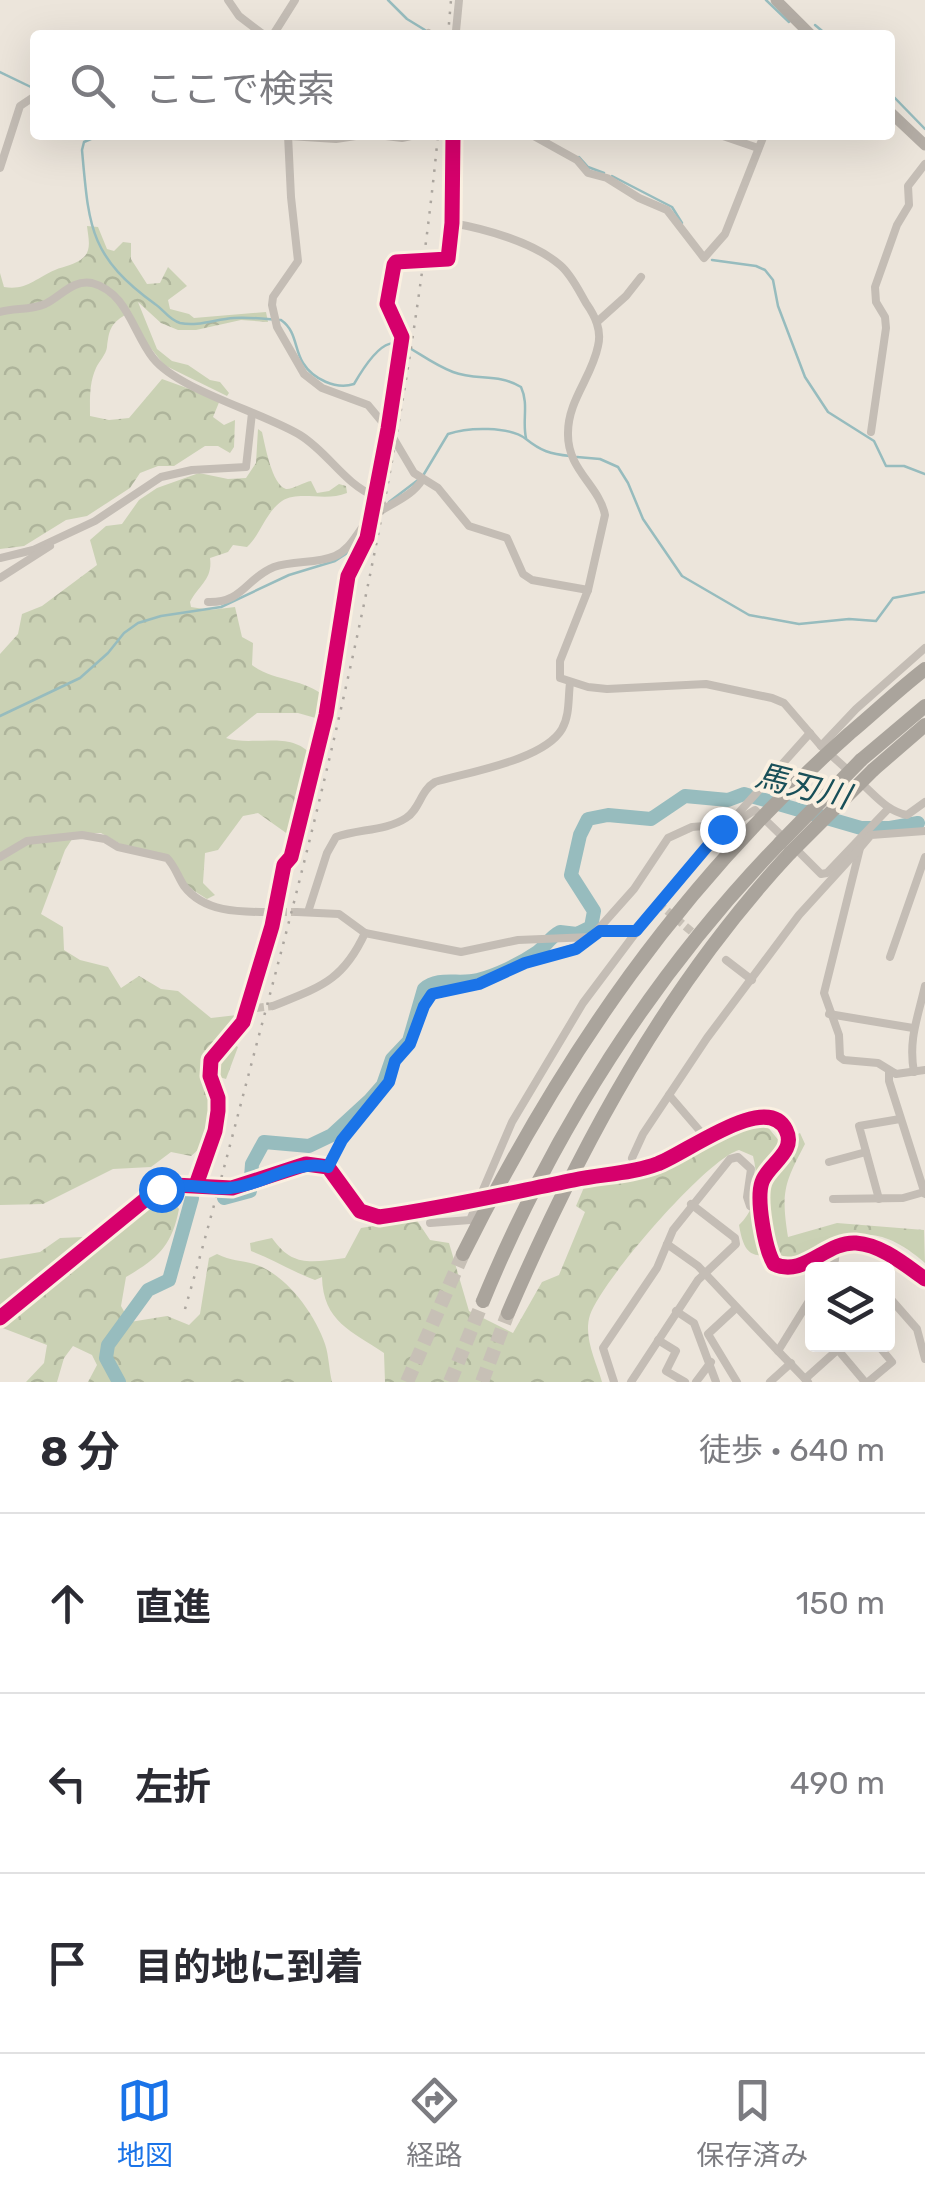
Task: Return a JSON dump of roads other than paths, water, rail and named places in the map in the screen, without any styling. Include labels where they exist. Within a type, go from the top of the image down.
[{"type":"highway","points":[[462,1254],[533,1120],[582,1042],[658,935],[824,749],[925,669]]},
{"type":"highway","points":[[483,1301],[524,1208],[604,1068],[697,936],[925,706]]},
{"type":"highway","points":[[867,765],[925,724]]},
{"type":"highway","points":[[508,1313],[570,1176],[624,1076],[785,848]]},
{"type":"street","points":[[228,0],[239,16],[257,30]]},
{"type":"street","points":[[280,30],[295,0]]},
{"type":"street","points":[[456,30],[459,0]]},
{"type":"street","points":[[776,0],[806,30]]},
{"type":"street","points":[[0,168],[20,106],[30,99]]},
{"type":"street","points":[[895,117],[925,145]]},
{"type":"street","points":[[288,140],[290,198],[298,261],[274,297],[274,318],[293,358],[310,380],[322,388],[368,405],[388,429],[414,474],[438,488],[469,526],[507,538],[518,566],[532,580],[588,590]]},
{"type":"street","points":[[438,258],[448,259],[454,140]]},
{"type":"street","points":[[541,140],[577,160],[588,172],[608,178],[638,198],[667,210],[704,258],[725,234],[762,140]]},
{"type":"street","points":[[735,140],[758,148]]},
{"type":"street","points":[[871,432],[886,328],[876,302],[875,286],[897,226],[909,206],[908,186],[925,164]]},
{"type":"street","points":[[452,223],[504,238],[561,265],[597,322],[600,343],[571,410],[568,434],[572,456],[603,506],[605,516],[588,590],[558,670],[560,678],[608,689],[689,683],[740,690],[784,703],[824,749],[888,808],[908,815],[922,808]]},
{"type":"street","points":[[196,1184],[218,1111],[210,1076],[211,1060],[236,1034],[253,1008],[277,912],[284,865],[291,857],[326,715],[348,576],[368,538],[402,337],[387,304],[394,265],[406,262]]},
{"type":"street","points":[[597,322],[641,277]]},
{"type":"street","points":[[0,312],[43,305],[72,285],[89,282],[104,289],[132,316],[154,360],[167,370],[306,438],[352,484],[376,496]]},
{"type":"street","points":[[0,558],[33,550],[96,521],[161,477],[192,470],[246,467],[252,413]]},
{"type":"street","points":[[208,602],[240,595],[259,574],[286,563],[338,555],[372,517],[414,491],[422,480]]},
{"type":"street","points":[[0,578],[70,532]]},
{"type":"street","points":[[824,749],[856,709],[925,648]]},
{"type":"street","points":[[308,912],[336,836],[396,824],[409,817],[427,787],[435,782],[512,762],[544,746],[563,727],[570,683]]},
{"type":"street","points":[[430,1223],[470,1220],[512,1122],[583,1004],[636,931],[810,733]]},
{"type":"street","points":[[734,818],[739,820],[755,810],[771,807],[821,874],[837,867],[871,835],[925,829]]},
{"type":"street","points":[[632,1158],[708,1038],[866,829],[888,808]]},
{"type":"street","points":[[328,1167],[342,1140],[389,1082],[395,1061],[410,1044],[432,994],[479,984],[525,963],[576,949],[595,934],[668,838],[692,827],[718,825],[722,829]]},
{"type":"street","points":[[0,856],[28,841],[51,836],[105,839],[118,848],[167,858],[191,893],[215,906],[234,911],[277,912]]},
{"type":"street","points":[[860,848],[824,993],[839,1035],[840,1057],[878,1063],[896,1074],[925,1070]]},
{"type":"street","points":[[890,957],[925,857]]},
{"type":"street","points":[[837,867],[855,875]]},
{"type":"street","points":[[296,912],[338,914],[365,932],[461,952],[518,940],[636,931]]},
{"type":"street","points":[[274,1006],[341,974],[365,932]]},
{"type":"street","points":[[726,960],[752,980]]},
{"type":"street","points":[[914,1072],[910,1050],[925,986]]},
{"type":"street","points":[[830,1014],[913,1028]]},
{"type":"street","points":[[832,1199],[879,1199],[925,1193],[889,1072]]},
{"type":"street","points":[[670,1095],[706,1138]]},
{"type":"street","points":[[581,1178],[657,1164],[729,1126],[764,1116],[785,1127],[790,1140],[762,1182],[762,1212],[774,1264],[802,1264],[836,1246],[855,1243],[882,1250],[925,1280]]},
{"type":"street","points":[[879,1199],[859,1126],[900,1119]]},
{"type":"street","points":[[830,1162],[866,1152]]},
{"type":"street","points":[[614,1382],[603,1348],[657,1268],[690,1204],[721,1166],[738,1157],[751,1169],[747,1196],[750,1206],[762,1212]]},
{"type":"street","points":[[0,1318],[148,1198],[174,1185],[232,1188],[306,1164],[328,1167],[351,1202],[368,1215],[387,1216],[473,1201]]},
{"type":"street","points":[[631,1382],[704,1274],[732,1250],[734,1238],[690,1204]]},
{"type":"street","points":[[668,1244],[704,1274],[807,1380],[833,1352]]},
{"type":"street","points":[[834,1262],[836,1246]]},
{"type":"street","points":[[895,1304],[917,1329],[925,1360]]},
{"type":"street","points":[[778,1351],[805,1307]]},
{"type":"street","points":[[735,1309],[708,1334],[737,1382]]},
{"type":"street","points":[[676,1311],[694,1323],[716,1382]]},
{"type":"street","points":[[658,1340],[676,1351],[666,1371],[685,1382]]},
{"type":"street","points":[[843,1352],[866,1382],[892,1362],[884,1352]]},
{"type":"street","points":[[696,1382],[711,1362]]},
{"type":"street","points":[[770,1382],[791,1363]]},
{"type":"waterway","points":[[388,0],[425,30]]},
{"type":"waterway","points":[[766,0],[789,22]]},
{"type":"waterway","points":[[815,25],[821,30]]},
{"type":"waterway","points":[[0,72],[30,87]]},
{"type":"waterway","points":[[895,98],[925,129]]},
{"type":"waterway","points":[[89,140],[82,150],[96,238],[117,271],[173,320],[194,324],[234,318],[281,320],[290,329],[307,369],[340,386],[354,384],[380,349],[400,344],[453,372],[504,380],[521,387],[526,438]]},
{"type":"waterway","points":[[579,157],[588,167],[604,173]]},
{"type":"waterway","points":[[612,176],[672,207],[682,223]]},
{"type":"waterway","points":[[712,260],[765,270],[773,280],[778,306],[805,377],[828,412],[874,441],[886,466],[904,466],[925,474]]},
{"type":"waterway","points":[[424,474],[448,434],[466,430],[509,432],[546,451],[570,456]]},
{"type":"waterway","points":[[577,457],[600,459],[618,467],[643,519],[682,576],[749,615],[799,624],[849,619],[876,621],[893,598],[925,592]]},
{"type":"waterway","points":[[389,502],[418,480]]},
{"type":"waterway","points":[[0,716],[80,678],[138,623],[221,607],[289,575],[335,561],[355,548],[363,533]]},
{"type":"waterway","name":"馬刃川","points":[[224,1198],[250,1191],[252,1164],[264,1142],[309,1146],[332,1135],[369,1101],[383,1085],[392,1059],[409,1041],[424,989],[436,983],[493,975],[530,957],[560,932],[577,934],[591,927],[594,911],[571,875],[580,835],[588,819],[608,815],[651,819],[685,796],[728,800],[744,794],[861,828],[918,823]]},
{"type":"waterway","name":"馬刃川","points":[[119,1382],[106,1358],[108,1345],[148,1290],[169,1280],[192,1198]]},
{"type":"tunnel","points":[[406,262],[438,259]]},
{"type":"tunnel","points":[[658,903],[699,938]]},
{"type":"tunnel","points":[[279,912],[297,912]]},
{"type":"tunnel","points":[[256,1008],[273,1006]]},
{"type":"tunnel","points":[[473,1201],[567,1182]]},
{"type":"tunnel","points":[[407,1382],[463,1254]]},
{"type":"tunnel","points":[[450,1382],[483,1301]]},
{"type":"tunnel","points":[[482,1382],[508,1313]]},
{"type":"railway","points":[[448,30],[451,0]]},
{"type":"railway","points":[[185,1309],[316,816],[367,591],[408,364],[437,140]]}]
